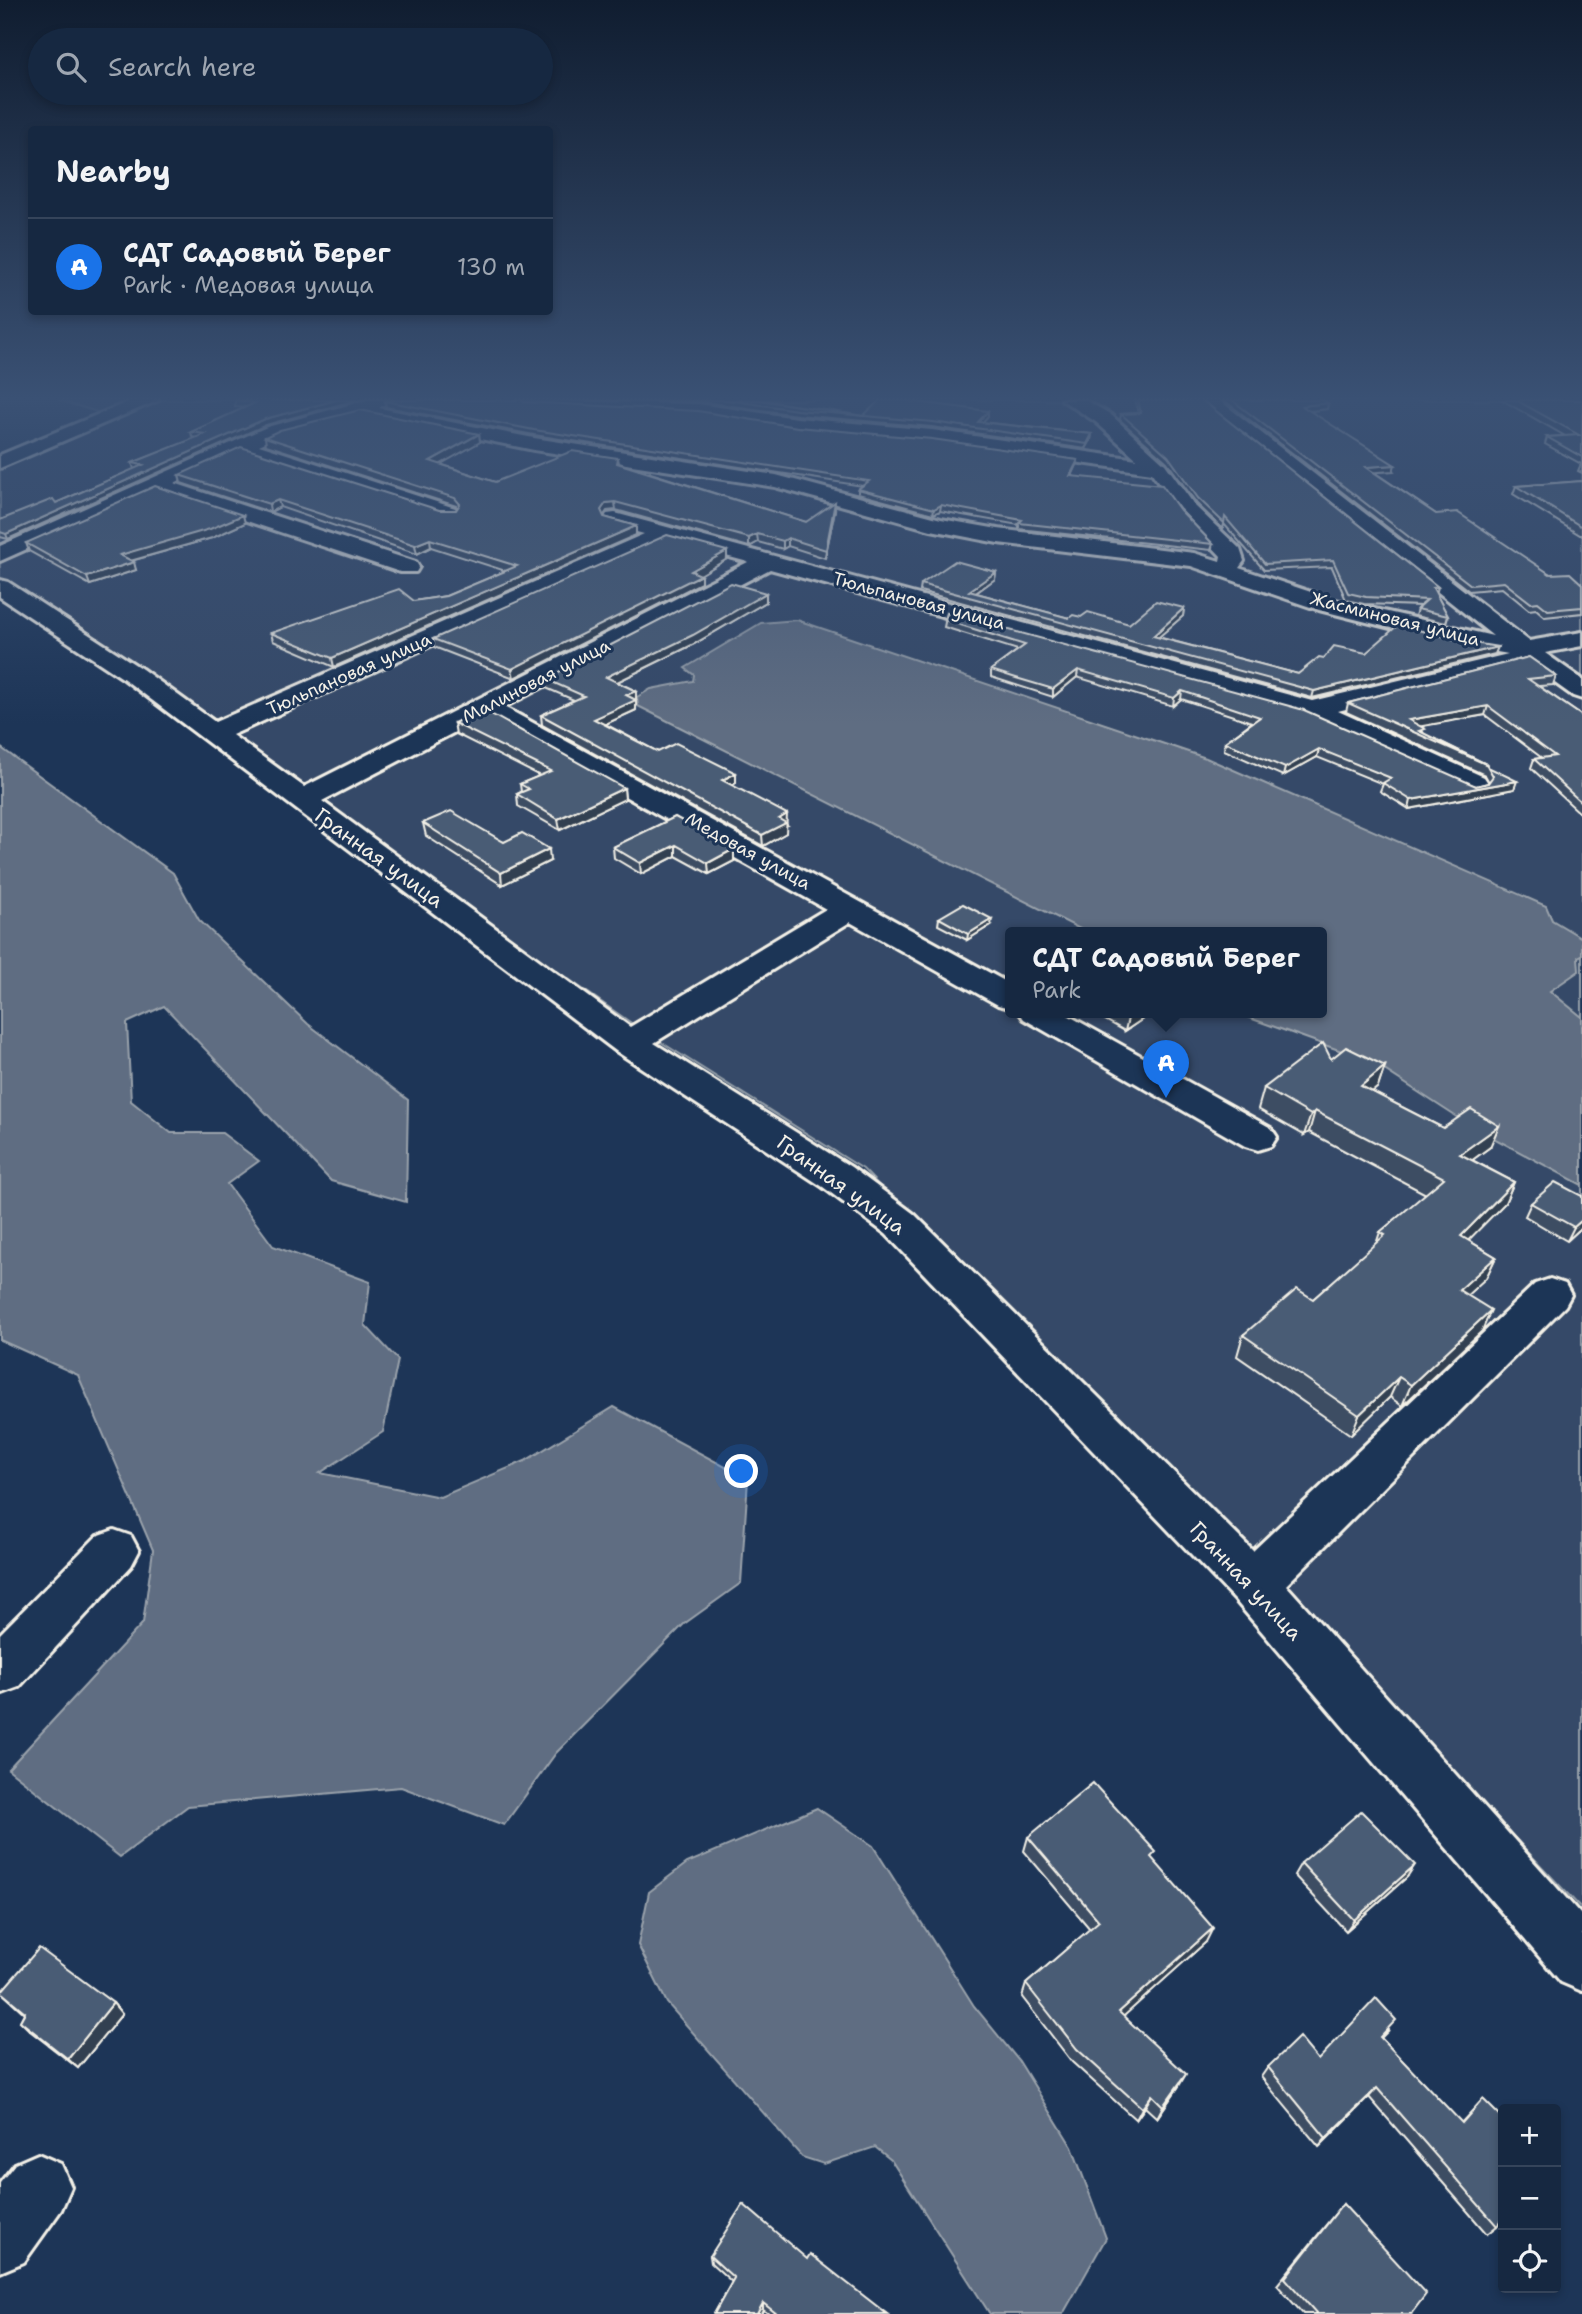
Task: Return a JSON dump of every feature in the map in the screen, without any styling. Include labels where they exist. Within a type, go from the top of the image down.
[{"type":"street","points":[[0,554],[99,508]]},
{"type":"street","points":[[229,508],[408,567]]},
{"type":"street","points":[[436,508],[448,512]]},
{"type":"street","name":"Жасминовая улица","points":[[876,508],[939,525],[998,536],[1194,560],[1226,568],[1358,614],[1524,649]]},
{"type":"street","points":[[1187,508],[1232,554],[1233,561],[1226,568]]},
{"type":"street","points":[[1344,508],[1524,649],[1582,691]]},
{"type":"street","points":[[615,519],[664,533]]},
{"type":"street","name":"Тюльпановая улица","points":[[214,733],[664,533],[1312,709],[1516,660],[1524,649]]},
{"type":"street","name":"Малиновая улица","points":[[301,800],[770,560]]},
{"type":"street","name":"Гранная улица","points":[[0,587],[133,674],[629,1042],[836,1177],[900,1224],[1253,1584],[1582,1961]]},
{"type":"street","points":[[1524,649],[1582,639]]},
{"type":"street","name":"Медовая улица","points":[[485,707],[1005,995]]},
{"type":"street","points":[[1312,709],[1474,783]]},
{"type":"street","points":[[629,1042],[851,908]]},
{"type":"street","points":[[1047,1018],[1258,1137]]},
{"type":"street","points":[[1253,1584],[1550,1295]]},
{"type":"street","points":[[0,1670],[114,1551]]},
{"type":"street","points":[[0,2238],[38,2187]]},
{"type":"shaded area","points":[[0,508],[1582,508],[1582,1909],[1296,1607],[1191,1506],[863,1169],[637,1027],[317,803],[212,723],[0,580]]},
{"type":"shaded area","points":[[797,620],[1206,758],[1546,906],[1552,920],[1582,938],[1582,955],[1578,957],[1579,971],[1550,991],[1582,1017],[1582,1185],[1469,1125],[1372,1062],[1250,1018],[1327,1018],[1327,927],[1076,927],[638,706],[637,697],[651,689],[693,681],[694,675],[685,668],[761,623]]},
{"type":"shaded area","points":[[0,747],[173,873],[199,920],[308,1024],[408,1100],[406,1202],[331,1181],[164,1006],[127,1023],[131,1101],[171,1133],[222,1133],[259,1161],[227,1184],[273,1246],[370,1282],[365,1325],[398,1360],[383,1432],[320,1473],[440,1497],[525,1461],[614,1407],[748,1479],[741,1583],[684,1624],[556,1753],[504,1825],[401,1787],[188,1806],[120,1857],[8,1769],[143,1623],[153,1550],[78,1375],[0,1340]]},
{"type":"shaded area","points":[[817,1808],[873,1846],[974,2006],[1019,2061],[1072,2147],[1106,2238],[1063,2314],[990,2314],[891,2160],[875,2147],[824,2164],[802,2157],[667,2003],[638,1945],[649,1892],[687,1863]]},
{"type":"building","points":[[30,508],[65,508],[6,534],[0,532],[0,520]]},
{"type":"building","points":[[105,508],[222,508],[243,515],[210,529],[120,555],[134,562],[87,577],[26,543]]},
{"type":"building","points":[[302,508],[602,508],[604,517],[636,526],[332,658],[271,633],[399,589],[414,601],[446,596],[517,566],[430,539],[415,545]]},
{"type":"building","points":[[637,508],[761,508],[806,522],[826,508],[834,508],[826,550],[788,538],[783,541],[757,534],[749,538]]},
{"type":"building","points":[[957,508],[1179,508],[1213,544],[1019,523],[1022,520]]},
{"type":"building","points":[[1208,508],[1338,508],[1438,587],[1433,588],[1448,616],[1417,609],[1427,600],[1366,597],[1348,593],[1333,560],[1265,564],[1225,517],[1224,523]]},
{"type":"building","points":[[1372,508],[1427,508],[1436,514],[1457,512],[1550,574],[1570,573],[1582,584],[1582,607],[1548,610],[1538,602],[1531,603],[1504,582],[1471,585]]},
{"type":"building","points":[[1551,508],[1582,508],[1582,527]]},
{"type":"building","points":[[667,535],[727,551],[691,571],[701,575],[512,669],[433,639]]},
{"type":"building","points":[[955,561],[996,572],[969,591],[1069,618],[1073,615],[1081,617],[1088,612],[1129,624],[1156,601],[1184,608],[1153,636],[1298,674],[1319,657],[1324,658],[1334,646],[1366,653],[1398,625],[1462,641],[1465,645],[1474,643],[1498,647],[1314,691],[921,584]]},
{"type":"building","points":[[731,583],[766,593],[693,635],[606,677],[636,691],[626,695],[636,700],[594,719],[658,752],[676,743],[736,773],[722,780],[787,814],[779,819],[786,823],[762,835],[541,715],[584,696],[545,679]]},
{"type":"building","points":[[947,613],[1304,710],[1476,786],[1488,783],[1493,776],[1488,767],[1517,781],[1411,800],[1383,783],[1391,778],[1319,749],[1285,768],[1225,742],[1260,717],[1182,691],[1174,698],[1078,670],[1053,689],[991,670],[1025,645],[945,620]]},
{"type":"building","points":[[1529,657],[1556,676],[1528,679],[1582,716],[1582,803],[1534,759],[1555,756],[1488,706],[1409,720],[1425,729],[1419,731],[1488,765],[1348,703]]},
{"type":"building","points":[[482,709],[624,788],[558,819],[517,794],[529,789],[520,784],[551,771],[454,723]]},
{"type":"building","points":[[451,811],[504,842],[522,833],[549,849],[501,873],[423,823]]},
{"type":"building","points":[[675,817],[734,849],[708,863],[676,845],[640,863],[613,847]]},
{"type":"building","points":[[963,904],[992,919],[968,934],[939,918]]},
{"type":"building","points":[[1323,1043],[1331,1059],[1346,1047],[1385,1066],[1361,1086],[1443,1128],[1471,1109],[1499,1126],[1460,1154],[1514,1182],[1461,1236],[1496,1257],[1459,1290],[1491,1310],[1411,1385],[1399,1377],[1359,1415],[1243,1335],[1297,1289],[1313,1299],[1385,1235],[1380,1232],[1444,1178],[1315,1111],[1311,1115],[1264,1088]]},
{"type":"building","points":[[1555,1182],[1582,1196],[1582,1220],[1574,1227],[1531,1203]]},
{"type":"building","points":[[1093,1783],[1156,1852],[1151,1857],[1213,1928],[1119,2012],[1186,2074],[1163,2106],[1152,2095],[1142,2108],[1077,2049],[1026,1984],[1099,1921],[1028,1837]]},
{"type":"building","points":[[1361,1811],[1415,1865],[1354,1920],[1301,1863]]},
{"type":"building","points":[[39,1948],[113,2003],[68,2059],[20,2021],[25,2012],[1,1992]]},
{"type":"building","points":[[1376,1998],[1396,2020],[1380,2037],[1462,2123],[1483,2099],[1498,2114],[1497,2226],[1377,2088],[1326,2138],[1268,2067],[1299,2037],[1318,2060]]},
{"type":"building","points":[[743,2204],[807,2259],[810,2254],[887,2314],[777,2314],[763,2303],[757,2314],[714,2314],[734,2278],[710,2256]]},
{"type":"building","points":[[1343,2204],[1426,2294],[1411,2314],[1317,2314],[1285,2278]]},
{"type":"place","name":"СДТ Садовый Берег","points":[[1166,1098]]}]
